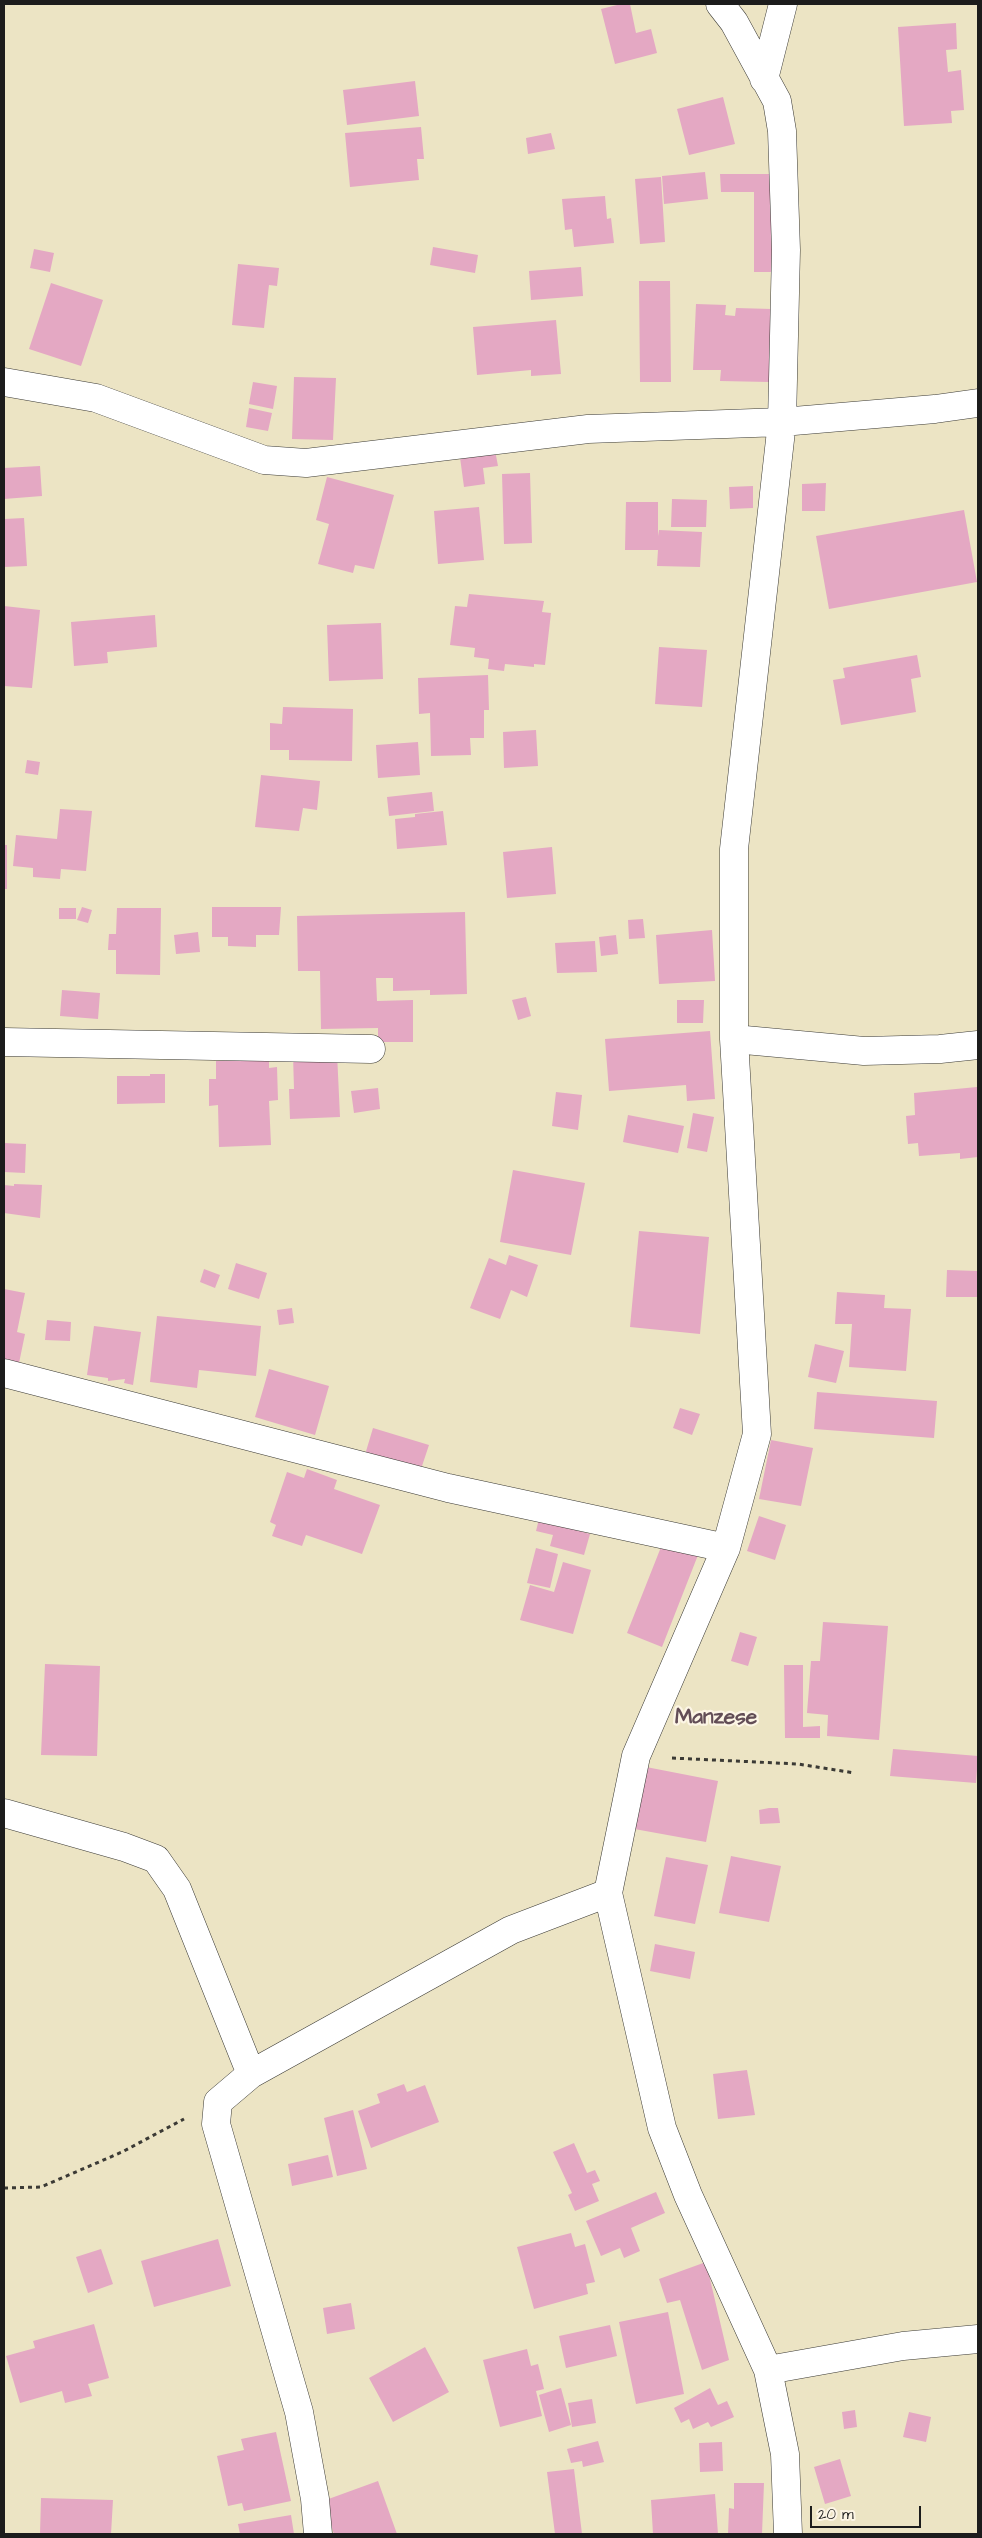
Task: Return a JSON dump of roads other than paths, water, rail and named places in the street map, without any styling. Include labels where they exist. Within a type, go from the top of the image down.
[{"type":"street","points":[[720,4],[734,22],[777,101],[782,131],[786,250],[782,422],[734,848],[734,1039],[757,1434],[726,1548],[636,1756],[608,1893],[662,2128],[688,2195],[768,2370],[785,2454],[788,2534]]},
{"type":"street","points":[[764,79],[782,4]]},
{"type":"street","points":[[4,382],[96,398],[264,460],[306,463],[588,428],[782,422],[936,410],[978,403]]},
{"type":"street","points":[[734,1039],[864,1050],[940,1049],[978,1045]]},
{"type":"street","points":[[4,1042],[371,1049]]},
{"type":"street","points":[[4,1373],[448,1488],[726,1548]]},
{"type":"street","points":[[4,1813],[124,1846],[156,1859],[177,1889],[250,2074]]},
{"type":"street","points":[[318,2534],[315,2499],[299,2412],[216,2124],[218,2102],[250,2074],[511,1930],[608,1893]]},
{"type":"street","points":[[768,2370],[903,2346],[978,2339]]},
{"type":"district","name":"Manzese","points":[[716,1719]]}]
